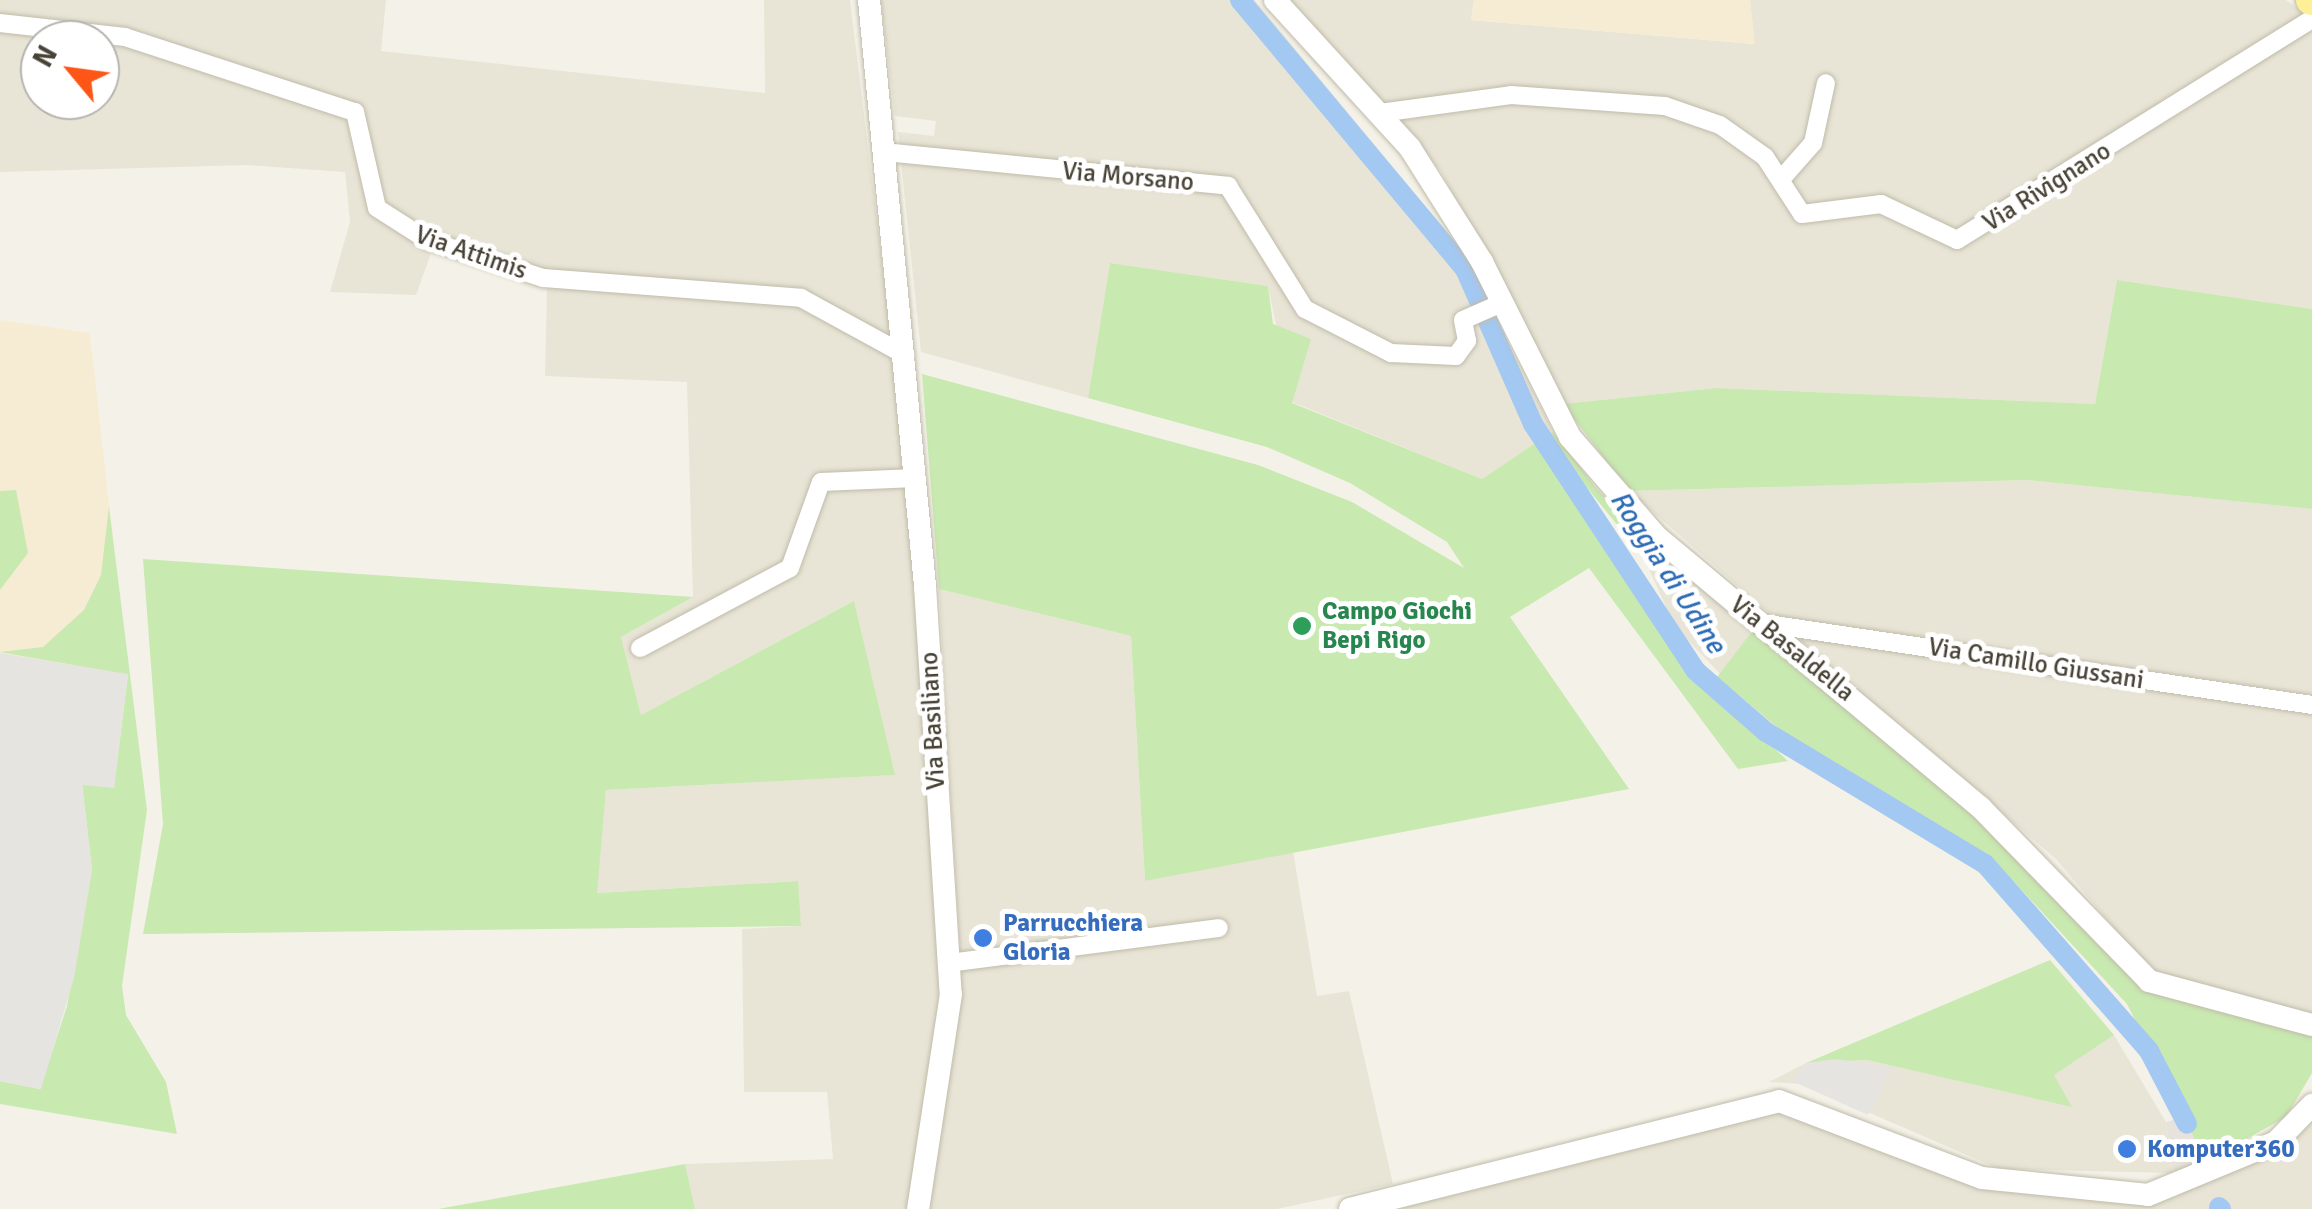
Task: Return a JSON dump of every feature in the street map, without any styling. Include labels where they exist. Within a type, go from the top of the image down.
[{"type":"street","name":"Via Basiliano","points":[[868,0],[916,478],[949,963],[918,1209]]},
{"type":"street","name":"Via Basaldella","points":[[1275,0],[1380,113],[1446,200],[1495,306],[1547,398],[1602,481],[1760,623],[1981,808],[2148,981],[2312,1025]]},
{"type":"street","name":"Via Rivignano","points":[[1380,113],[1511,95],[1626,99],[1720,125],[1784,177],[1802,214],[1881,204],[1944,238],[1964,239],[2312,19]]},
{"type":"street","name":"Via Attimis","points":[[0,23],[125,37],[355,112],[377,208],[427,240],[543,278],[801,298],[904,355]]},
{"type":"street","points":[[1784,177],[1813,143],[1826,83]]},
{"type":"street","name":"Via Morsano","points":[[884,152],[1228,186],[1305,309],[1370,346],[1430,359],[1464,351],[1468,318],[1495,306]]},
{"type":"street","points":[[640,648],[790,568],[821,482],[916,478]]},
{"type":"street","name":"Via Camillo Giussani","points":[[1760,623],[2312,705]]},
{"type":"street","points":[[949,963],[1219,928]]},
{"type":"street","points":[[1350,1209],[1779,1101],[1982,1178],[2148,1195],[2276,1142],[2312,1104]]},
{"type":"shaded area","points":[[0,0],[386,0],[381,51],[765,93],[764,0],[850,0],[907,466],[941,985],[908,1209],[695,1209],[685,1164],[833,1159],[827,1092],[744,1092],[742,929],[801,926],[797,881],[596,893],[606,790],[894,775],[854,601],[641,715],[621,637],[693,597],[687,382],[545,376],[547,287],[431,253],[416,295],[330,292],[350,222],[345,172],[247,165],[0,172]]},
{"type":"shaded area","points":[[881,0],[1255,0],[1466,256],[1553,432],[1482,479],[1292,402],[1268,286],[1110,263],[1088,398],[921,352],[898,132],[934,136],[936,121],[895,116]]},
{"type":"shaded area","points":[[1287,0],[1474,0],[1471,20],[1754,44],[1750,0],[2286,0],[2312,19],[2312,309],[2117,280],[2095,404],[1716,388],[1563,404],[1441,171]]},
{"type":"shaded area","points":[[1474,0],[1750,0],[1755,44],[1471,20]]},
{"type":"shaded area","points":[[0,320],[90,333],[128,674],[0,653]]},
{"type":"shaded area","points":[[2027,480],[2312,509],[2312,695],[1771,615],[1629,491]]},
{"type":"shaded area","points":[[1658,551],[1928,772],[1806,750],[1769,724],[1675,627],[1644,558]]},
{"type":"shaded area","points":[[939,589],[1131,636],[1145,881],[1293,851],[1317,996],[1349,991],[1393,1184],[1277,1209],[926,1209],[961,971]]},
{"type":"shaded area","points":[[1793,634],[2312,712],[2312,1016],[2155,977],[2056,859]]},
{"type":"shaded area","points":[[0,653],[128,674],[114,788],[82,785],[92,870],[74,978],[41,1089],[0,1081]]},
{"type":"shaded area","points":[[2114,1035],[2166,1122],[2173,1173],[1999,1169],[1803,1084],[1769,1082],[1806,1063],[1867,1060],[2071,1106],[2053,1075]]},
{"type":"shaded area","points":[[1835,1059],[1893,1067],[1868,1115],[1792,1081],[1806,1063]]},
{"type":"shaded area","points":[[1781,1106],[1926,1167],[2141,1199],[2312,1111],[2312,1209],[1378,1209]]},
{"type":"shaded area","points":[[2191,1115],[2206,1161],[2173,1173],[2166,1122]]},
{"type":"green space","name":"Campo Giochi Bepi Rigo","points":[[1110,263],[1268,286],[1273,324],[1311,339],[1292,403],[1482,479],[1537,442],[1685,666],[1788,761],[1738,769],[1589,568],[1510,617],[1629,789],[1145,881],[1131,636],[939,589],[922,374],[1258,465],[1352,502],[1464,568],[1447,542],[1350,483],[1267,447],[1088,398]]},
{"type":"green space","points":[[2117,280],[2312,309],[2312,509],[2027,480],[1629,491],[1563,404],[1716,388],[2095,404]]},
{"type":"green space","points":[[1553,432],[1597,489],[1658,551],[1644,558],[1546,437]]},
{"type":"green space","points":[[16,490],[28,553],[0,590],[0,491]]},
{"type":"green space","points":[[109,507],[147,810],[122,986],[126,1015],[166,1082],[177,1134],[0,1104],[0,1081],[40,1089],[67,1006],[92,870],[82,784],[114,787],[128,675],[0,652],[43,647],[84,610],[101,575]]},
{"type":"green space","points":[[143,559],[693,597],[621,637],[641,715],[854,601],[895,775],[606,790],[597,893],[798,881],[801,926],[143,934],[163,824]]},
{"type":"green space","points":[[1754,629],[2015,851],[2150,991],[2312,1027],[2312,1073],[2286,1117],[2206,1161],[2127,1004],[2016,884],[1969,844],[1805,750],[1717,677]]},
{"type":"green space","points":[[2050,960],[2114,1035],[2054,1075],[2072,1107],[1867,1060],[1806,1063]]},
{"type":"green space","points":[[685,1164],[695,1209],[438,1209]]},
{"type":"waterway","name":"Roggia di Udine","points":[[1240,0],[1465,269],[1533,424],[1696,671],[1766,732],[1985,864],[2149,1051],[2187,1124]]},
{"type":"place","name":"Campo Giochi Bepi Rigo","points":[[1302,626]]},
{"type":"place","name":"Parrucchiera Gloria","points":[[983,938]]},
{"type":"place","name":"Komputer360","points":[[2127,1149]]}]
